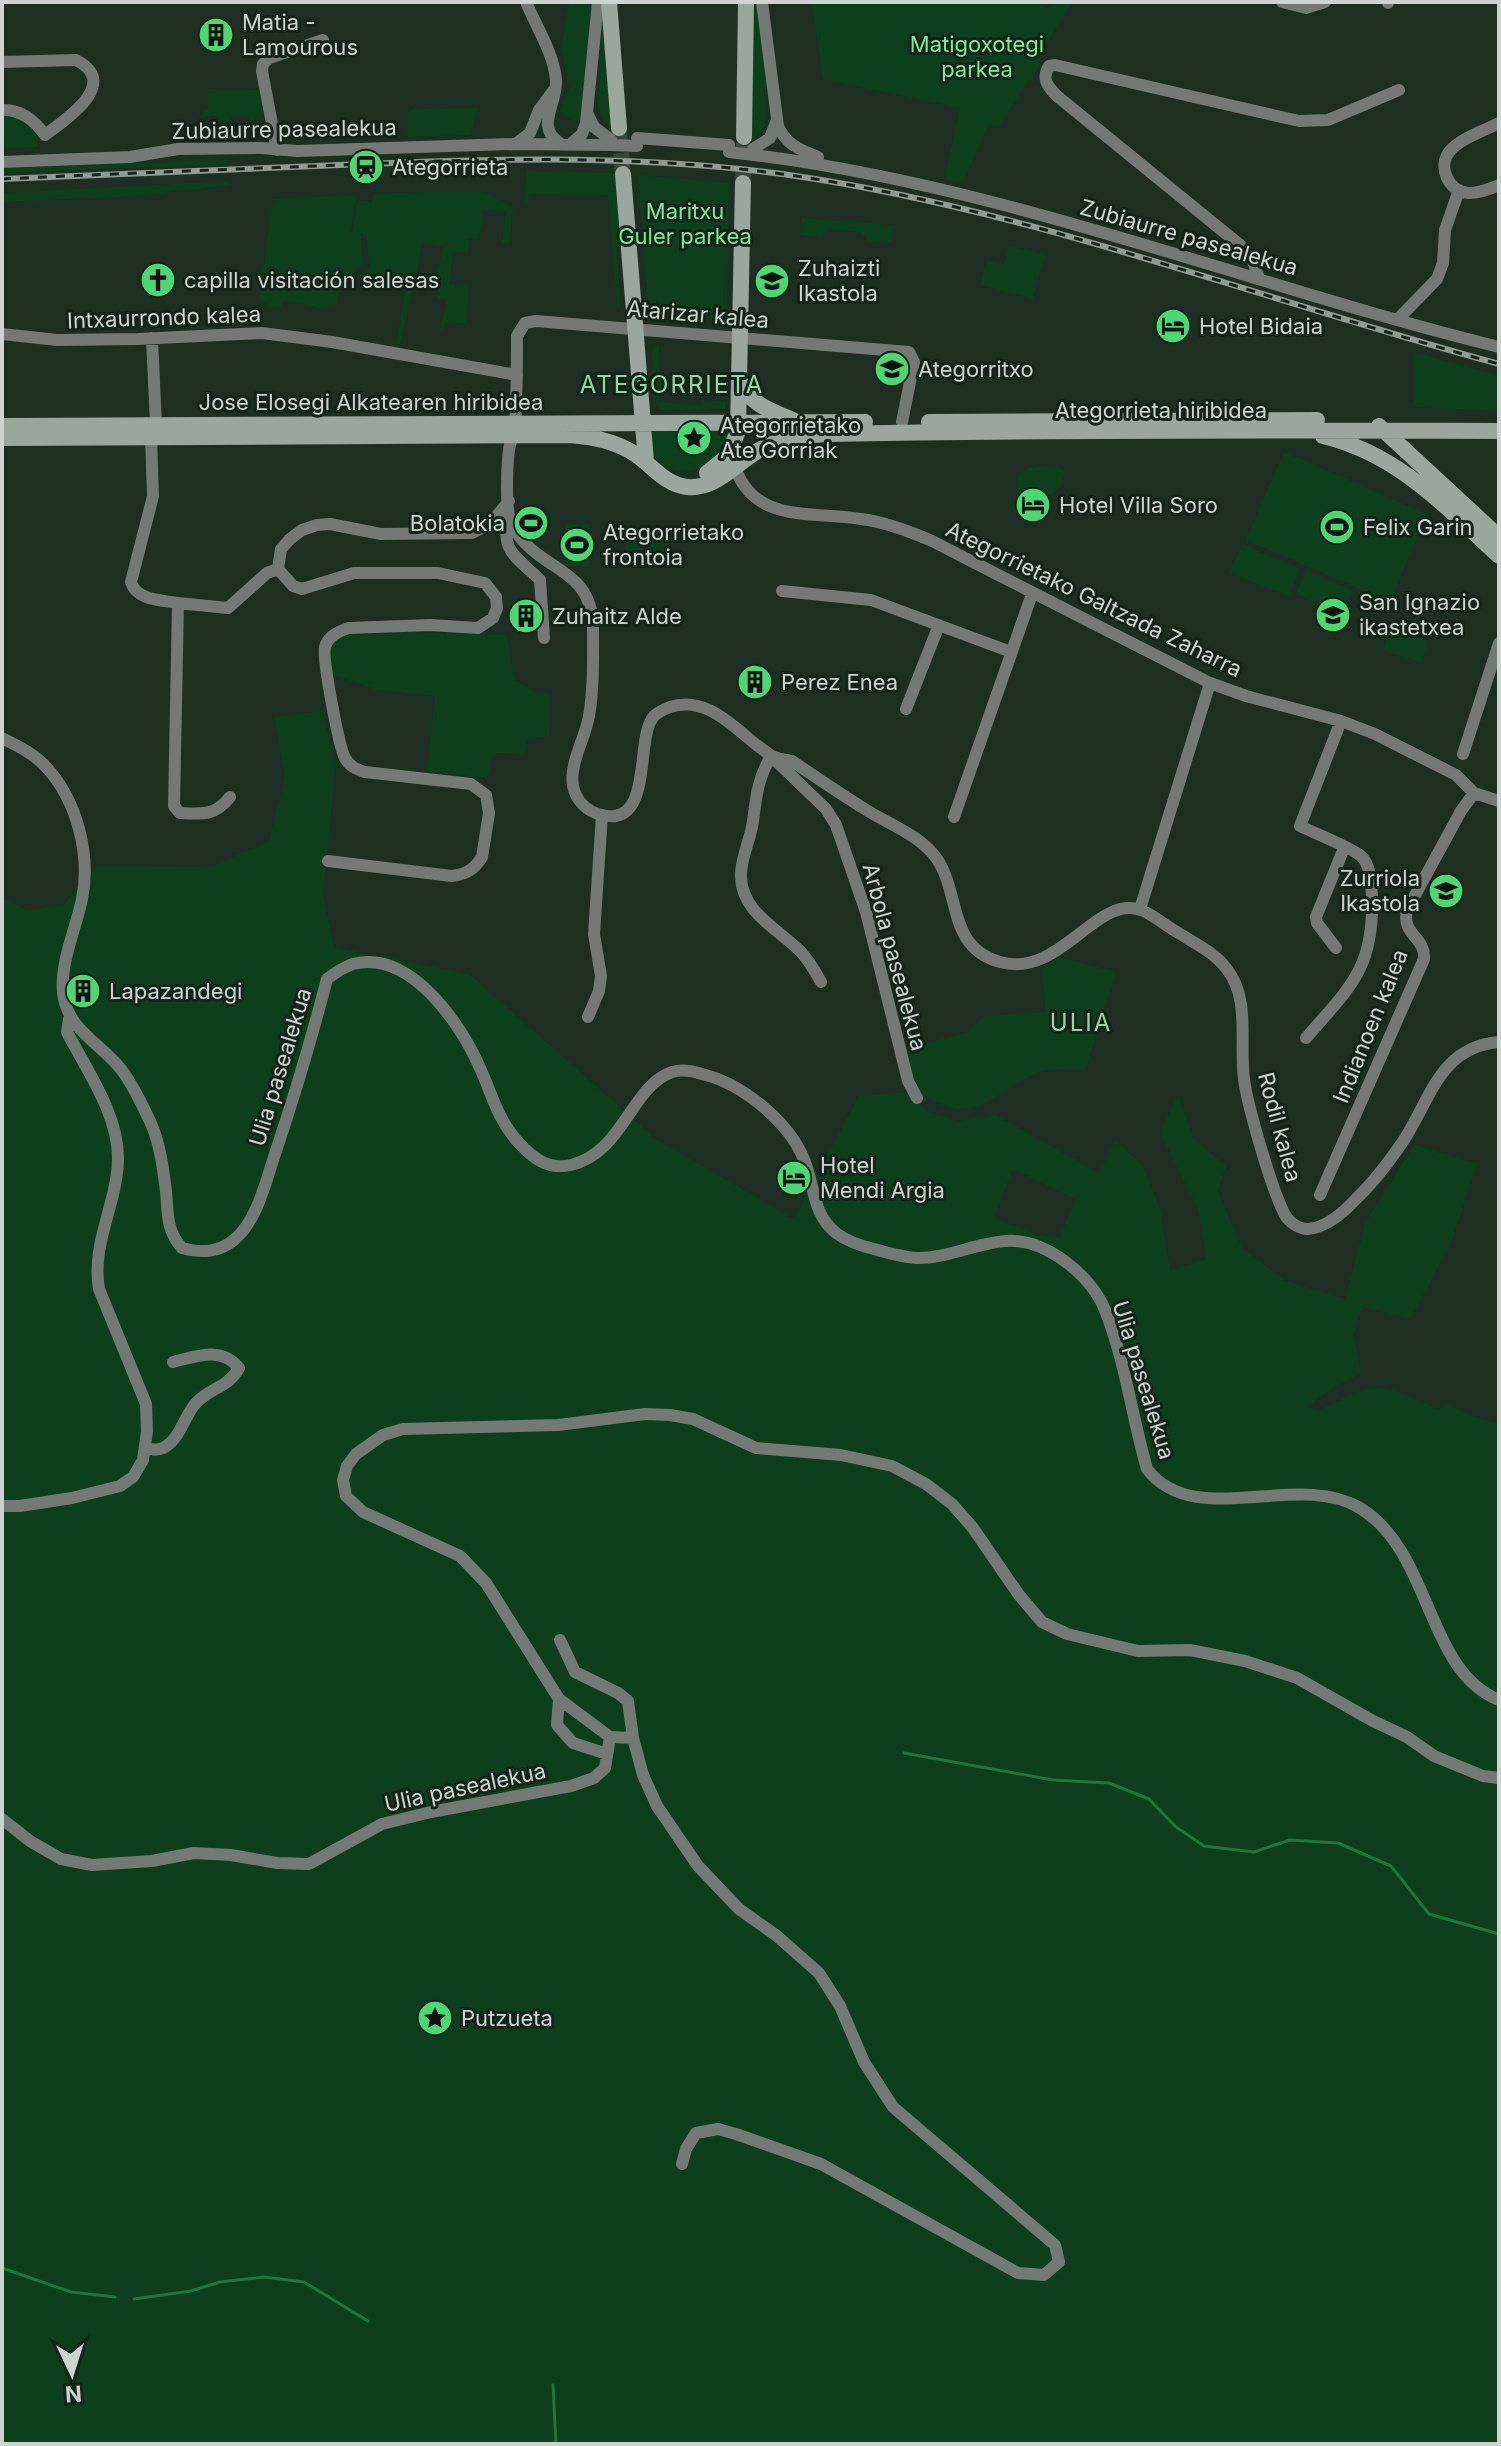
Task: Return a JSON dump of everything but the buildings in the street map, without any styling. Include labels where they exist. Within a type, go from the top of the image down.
[{"type":"main road","points":[[609,2],[611,137]]},
{"type":"main road","points":[[743,148],[746,2]]},
{"type":"main road","points":[[623,174],[646,462]]},
{"type":"main road","points":[[515,430],[599,439],[628,449],[662,477],[681,480],[699,477],[733,459],[739,423],[743,183]]},
{"type":"main road","points":[[740,381],[756,403],[799,423]]},
{"type":"main road","name":"Ategorrieta hiribidea","points":[[927,422],[1377,424],[1499,421]]},
{"type":"main road","name":"Jose Elosegi Alkatearen hiribidea","points":[[2,426],[154,431],[515,430],[643,423],[927,422]]},
{"type":"main road","points":[[1377,424],[1499,537]]},
{"type":"main road","name":"Ategorrieta hiribidea","points":[[733,459],[778,442],[824,434],[1281,432],[1377,424],[1450,431],[1499,431]]},
{"type":"main road","points":[[2,438],[154,431]]},
{"type":"main road","points":[[1423,467],[1425,444],[1433,435],[1450,431]]},
{"type":"main road","points":[[1281,432],[1315,434],[1381,457],[1429,491],[1499,556]]},
{"type":"street","points":[[526,2],[551,62],[556,86],[547,124],[551,135],[567,143],[582,134],[587,113],[598,2]]},
{"type":"street","points":[[762,2],[780,132],[787,141],[818,157]]},
{"type":"street","points":[[1282,2],[1306,8],[1325,2]]},
{"type":"street","points":[[277,150],[263,64],[269,58],[323,40]]},
{"type":"street","points":[[2,62],[76,60],[90,72],[92,93],[45,135]]},
{"type":"street","points":[[1259,278],[1251,256],[1240,245],[1057,96],[1045,78],[1049,66],[1299,121],[1328,120],[1399,90]]},
{"type":"street","points":[[513,144],[530,133],[539,110],[556,86]]},
{"type":"street","points":[[2,110],[11,110],[33,119],[45,135],[47,160]]},
{"type":"street","points":[[587,113],[594,127],[611,137]]},
{"type":"street","points":[[743,148],[770,138],[777,120]]},
{"type":"street","points":[[1499,123],[1454,147],[1448,153],[1445,170],[1453,186],[1469,193],[1499,185]]},
{"type":"street","name":"Zubiaurre pasealekua","points":[[2,162],[130,157],[178,149],[277,150],[567,143],[611,137],[663,147],[704,150],[743,148],[998,202],[1499,347]]},
{"type":"street","name":"Zubiaurre pasealekua","points":[[637,143],[743,148],[818,157],[866,172]]},
{"type":"street","points":[[1398,319],[1437,279],[1443,263],[1445,230],[1459,190]]},
{"type":"street","name":"Atarizar kalea","points":[[544,638],[540,580],[509,550],[504,540],[509,518],[509,447],[515,430],[517,336],[525,323],[536,321],[635,328],[909,352],[914,362],[902,422]]},
{"type":"street","name":"Intxaurrondo kalea","points":[[2,334],[57,340],[262,333],[517,375]]},
{"type":"street","points":[[152,338],[153,496],[131,582],[134,590],[143,596],[178,603],[228,608],[267,573],[278,569]]},
{"type":"street","name":"Ategorrietako Galtzada Zaharra","points":[[733,459],[744,489],[769,506],[796,513],[864,519],[898,527],[945,547],[1210,683],[1246,696],[1341,721],[1396,743],[1456,775],[1474,793],[1499,801]]},
{"type":"street","points":[[328,861],[452,876],[464,874],[482,857],[489,813],[486,795],[471,784],[353,768],[343,753],[324,657],[328,641],[349,628],[430,625],[478,628],[493,618],[497,608],[496,597],[485,583],[438,573],[354,573],[302,589],[293,586],[278,569],[281,549],[302,530],[317,525],[330,524],[381,534],[472,533],[490,524],[509,501]]},
{"type":"street","points":[[509,518],[529,548],[583,588],[590,602],[593,624],[589,715],[572,782],[580,802],[602,815],[619,814],[634,801],[641,777],[646,731],[654,716],[678,705],[701,706],[739,729],[771,756],[792,761],[912,836],[932,853],[947,882],[961,930],[987,958],[1015,964],[1041,961],[1108,915],[1140,909],[1210,683]]},
{"type":"street","points":[[782,591],[871,600],[1011,652]]},
{"type":"street","points":[[954,817],[1032,594]]},
{"type":"street","points":[[178,603],[174,806],[180,813],[207,815],[222,807],[230,797]]},
{"type":"street","points":[[906,709],[939,625]]},
{"type":"street","points":[[1463,754],[1499,643]]},
{"type":"street","points":[[1306,1038],[1354,982],[1365,957],[1371,930],[1368,867],[1360,855],[1300,826],[1341,721]]},
{"type":"street","points":[[2,738],[31,754],[60,785],[71,806],[82,844],[83,894],[63,977],[63,995],[69,1019],[67,1032],[110,1117],[118,1157],[96,1271],[99,1289],[146,1404],[147,1431],[143,1460],[133,1477],[120,1486],[59,1500],[2,1506]]},
{"type":"street","points":[[771,756],[761,773],[753,806],[753,822],[741,876],[742,889],[758,915],[800,951],[821,982]]},
{"type":"street","name":"Arbola pasealekua","points":[[771,756],[826,809],[836,825],[866,912],[908,1081],[917,1098]]},
{"type":"street","name":"Indianoen kalea","points":[[1320,1195],[1424,959],[1422,946],[1407,928],[1407,910],[1474,793]]},
{"type":"street","points":[[588,1017],[599,991],[601,976],[594,934],[602,815]]},
{"type":"street","points":[[1336,948],[1317,923],[1316,917],[1344,848]]},
{"type":"street","name":"Rodil kalea","points":[[1140,909],[1212,953],[1234,980],[1241,1004],[1244,1080],[1252,1112],[1281,1205],[1288,1219],[1296,1225],[1307,1229],[1319,1226],[1348,1208],[1374,1182],[1404,1139],[1445,1068],[1476,1045],[1499,1042]]},
{"type":"street","name":"Ulia pasealekua","points":[[69,1019],[120,1069],[137,1094],[160,1150],[167,1219],[173,1238],[182,1248],[193,1251],[215,1251],[235,1239],[248,1223],[305,1066],[327,979],[356,963],[377,963],[394,968],[413,977],[426,988],[452,1020],[479,1065],[500,1118],[516,1140],[541,1164],[561,1167],[595,1155],[610,1141],[648,1091],[672,1072],[686,1071],[723,1081],[752,1096],[791,1136],[807,1165],[821,1218],[837,1234],[859,1246],[917,1258],[1009,1240],[1056,1255],[1084,1276],[1104,1308],[1147,1469],[1157,1482],[1176,1492],[1201,1497],[1326,1495],[1352,1503],[1375,1518],[1401,1549],[1461,1673],[1483,1693],[1499,1700]]},
{"type":"street","points":[[145,1447],[152,1450],[164,1447],[174,1438],[198,1401],[234,1378],[239,1368],[232,1359],[211,1353],[173,1362]]},
{"type":"street","name":"Ulia pasealekua","points":[[610,1737],[559,1699],[486,1583],[460,1556],[363,1512],[346,1496],[343,1480],[347,1466],[356,1454],[383,1435],[403,1429],[558,1425],[645,1414],[693,1419],[756,1448],[871,1459],[926,1484],[952,1504],[1042,1622],[1067,1634],[1138,1651],[1190,1650],[1245,1661],[1297,1678],[1407,1737],[1434,1756],[1483,1776],[1499,1778]]},
{"type":"street","points":[[560,1640],[575,1672],[628,1701],[633,1738],[643,1775],[657,1806],[698,1866],[739,1909],[777,1936],[819,1973],[840,2006],[864,2062],[893,2107],[1055,2245],[1059,2262],[1044,2275],[1018,2273],[821,2164],[718,2129],[696,2133],[686,2149],[682,2164]]},
{"type":"street","name":"Ulia pasealekua","points":[[2,1819],[30,1841],[61,1859],[92,1865],[152,1861],[194,1853],[309,1864],[382,1824],[571,1786],[594,1778],[605,1768],[607,1754],[573,1743],[557,1725],[559,1699]]},
{"type":"street","points":[[607,1754],[610,1737],[633,1738]]},
{"type":"green space","points":[[569,2],[592,2],[581,120],[574,121],[560,111],[569,89],[562,45]]},
{"type":"green space","points":[[753,2],[757,2],[769,88],[764,89],[765,124],[752,139]]},
{"type":"green space","name":"Matigoxotegi parkea","points":[[812,2],[1037,2],[1048,9],[1053,2],[1072,2],[1045,46],[1033,81],[1027,82],[1001,126],[989,125],[962,183],[944,179],[960,108],[823,79]]},
{"type":"green space","points":[[603,15],[613,127],[605,124],[597,106]]},
{"type":"green space","points":[[208,89],[260,90],[264,120],[231,116],[231,122],[218,122],[218,116],[203,116],[203,111],[208,110]]},
{"type":"green space","points":[[477,108],[471,135],[407,137],[408,113],[414,109]]},
{"type":"green space","points":[[2,116],[27,124],[38,137],[37,147],[5,148]]},
{"type":"green space","points":[[227,160],[227,164],[2,173],[2,168]]},
{"type":"green space","points":[[527,171],[615,173],[621,244],[617,246],[620,306],[617,306],[608,195],[529,194],[528,201],[525,201]]},
{"type":"green space","name":"Maritxu Guler parkea","points":[[638,175],[729,183],[727,320],[654,313],[648,304]]},
{"type":"green space","points":[[228,181],[228,185],[137,196],[2,202],[2,193]]},
{"type":"green space","points":[[485,192],[513,208],[510,244],[502,242],[506,211],[484,209],[479,240],[469,239],[468,253],[453,252],[449,284],[469,287],[465,324],[446,322],[444,330],[440,330],[447,300],[437,299],[440,275],[437,274],[443,247],[423,242],[400,345],[396,344],[407,285],[376,275],[354,279],[369,267],[366,235],[361,233],[363,267],[341,277],[336,305],[329,304],[327,310],[282,300],[281,308],[259,301],[273,199],[357,195],[352,232],[358,200],[372,202],[374,194]]},
{"type":"green space","points":[[801,218],[893,225],[892,243],[868,241],[861,232],[829,229],[821,237],[800,235]]},
{"type":"green space","points":[[1009,245],[1045,255],[1033,299],[980,285],[987,260],[1004,264]]},
{"type":"green space","points":[[659,344],[660,402],[701,405],[702,400],[725,401],[725,409],[660,410],[655,400],[652,349]]},
{"type":"green space","points":[[1414,352],[1499,376],[1499,411],[1414,407]]},
{"type":"green space","points":[[729,429],[733,432],[721,455],[698,469],[673,470],[663,465],[655,457],[651,445],[652,430]]},
{"type":"green space","name":"Felix Garin","points":[[1284,452],[1427,514],[1390,602],[1246,540]]},
{"type":"green space","points":[[1028,468],[1061,468],[1065,472],[1060,486],[1045,497],[1024,499],[1018,493],[1018,476]]},
{"type":"green space","name":"Ategorrietako frontoia","points":[[565,523],[589,524],[589,567],[564,566]]},
{"type":"green space","points":[[627,533],[665,537],[662,562],[624,558]]},
{"type":"green space","points":[[1242,544],[1300,569],[1289,597],[1230,572]]},
{"type":"green space","points":[[1306,570],[1353,590],[1343,614],[1296,594]]},
{"type":"green space","points":[[1389,630],[1428,641],[1422,662],[1383,651]]},
{"type":"green space","points":[[410,632],[507,635],[514,679],[536,693],[550,694],[549,736],[528,739],[525,754],[493,753],[487,778],[427,771],[435,696],[377,690],[331,674],[330,643],[341,636]]},
{"type":"green space","points":[[322,711],[336,763],[323,894],[334,947],[469,974],[657,1140],[794,1219],[859,1096],[907,1092],[928,1112],[958,1121],[996,1115],[1099,1173],[1115,1140],[1143,1166],[1160,1209],[1170,1270],[1207,1259],[1198,1210],[1160,1132],[1178,1096],[1194,1139],[1226,1166],[1218,1192],[1242,1248],[1286,1281],[1345,1299],[1366,1221],[1414,1145],[1477,1164],[1450,1246],[1410,1319],[1362,1306],[1354,1335],[1361,1373],[1332,1388],[1307,1407],[1319,1411],[1353,1394],[1378,1388],[1402,1393],[1437,1409],[1448,1406],[1496,1424],[1499,1417],[1499,2444],[2,2444],[2,898],[27,910],[64,905],[96,866],[211,867],[269,841],[285,776],[274,717]],"holes":[[[1013,1169],[1076,1199],[1059,1238],[1035,1234],[994,1217]]]},
{"type":"green space","points":[[1059,957],[1116,972],[1085,1072],[1057,1070],[1037,1073],[990,1101],[969,1108],[945,1106],[918,1090],[905,1049],[968,1032],[985,1016],[1046,1012],[1041,969]]},
{"type":"waterway","points":[[904,1753],[1053,1780],[1109,1783],[1149,1799],[1176,1827],[1204,1846],[1254,1852],[1290,1840],[1338,1843],[1391,1866],[1429,1914],[1499,1934]]},
{"type":"waterway","points":[[2,2268],[71,2292],[115,2297]]},
{"type":"waterway","points":[[134,2299],[191,2291],[220,2282],[264,2277],[304,2282],[368,2321]]},
{"type":"waterway","points":[[553,2385],[556,2444]]},
{"type":"tunnel","points":[[619,129],[623,174]]},
{"type":"tunnel","points":[[743,183],[744,137]]},
{"type":"railway","points":[[2,179],[433,161],[549,160],[666,163],[782,174],[873,189],[1054,232],[1499,364]]},
{"type":"place","name":"Matia - Lamourous","points":[[216,35]]},
{"type":"place","name":"Ategorrieta","points":[[366,167]]},
{"type":"place","name":"capilla visitación salesas","points":[[158,280]]},
{"type":"place","name":"Zuhaizti Ikastola","points":[[772,281]]},
{"type":"place","name":"Hotel Bidaia","points":[[1173,326]]},
{"type":"place","name":"Ategorritxo","points":[[892,369]]},
{"type":"place","name":"Ategorrietako Ate Gorriak","points":[[694,438]]},
{"type":"place","name":"Hotel Villa Soro","points":[[1033,505]]},
{"type":"place","name":"Bolatokia","points":[[531,523]]},
{"type":"place","name":"Felix Garin","points":[[1337,527]]},
{"type":"place","name":"Ategorrietako frontoia","points":[[577,545]]},
{"type":"place","name":"San Ignazio ikastetxea","points":[[1333,615]]},
{"type":"place","name":"Zuhaitz Alde","points":[[526,616]]},
{"type":"place","name":"Perez Enea","points":[[755,682]]},
{"type":"place","name":"Zurriola Ikastola","points":[[1446,891]]},
{"type":"place","name":"Lapazandegi","points":[[83,991]]},
{"type":"place","name":"Hotel Mendi Argia","points":[[794,1178]]},
{"type":"place","name":"Putzueta","points":[[435,2018]]},
{"type":"district","name":"ATEGORRIETA","points":[[672,384]]},
{"type":"district","name":"ULIA","points":[[1081,1022]]}]
